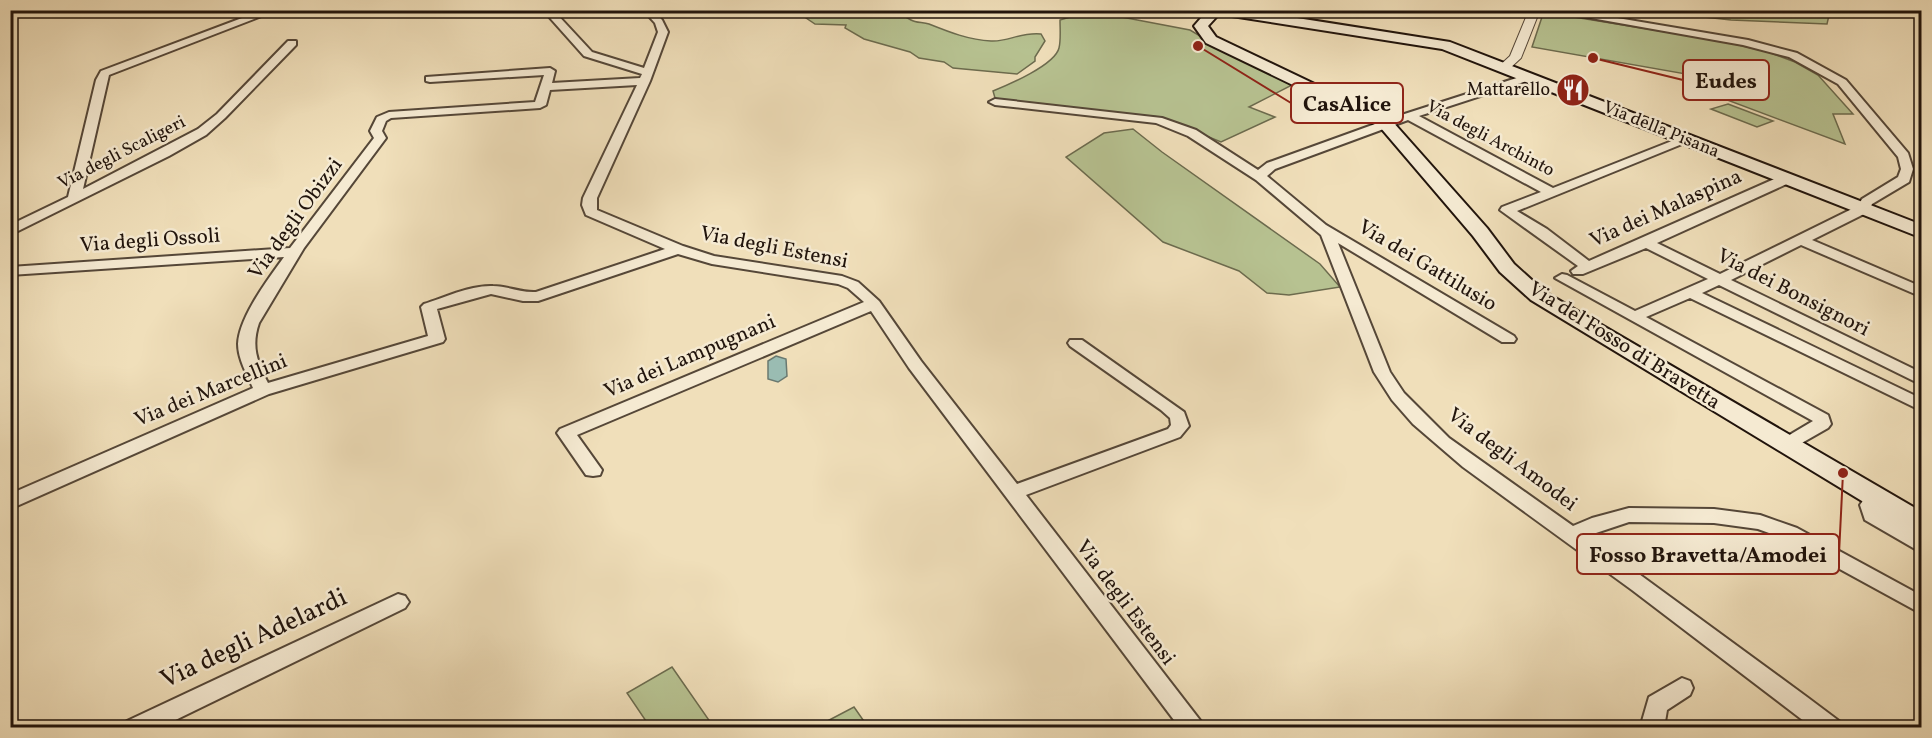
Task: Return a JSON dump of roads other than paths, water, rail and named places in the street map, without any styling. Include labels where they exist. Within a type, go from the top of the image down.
[{"type":"main road","name":"Via della Pisana","points":[[1218,10],[1424,40],[1449,46],[1480,58],[1510,63],[1525,75],[1922,232]]},
{"type":"main road","name":"Via del Fosso di Bravetta","points":[[1218,10],[1201,27],[1211,39],[1386,124],[1480,232],[1507,268],[1531,291],[1559,310],[1922,525]]},
{"type":"street","points":[[74,199],[101,80],[105,73],[273,10]]},
{"type":"street","points":[[547,10],[588,54],[646,76]]},
{"type":"street","points":[[646,76],[663,32],[659,22],[647,10]]},
{"type":"street","points":[[1510,63],[1535,10]]},
{"type":"street","points":[[1550,10],[1758,45],[1798,58],[1831,75],[1850,91],[1904,156],[1907,165],[1904,179],[1867,202],[1863,209],[1799,238],[1719,280],[1634,317]]},
{"type":"street","name":"Via degli Scaligeri","points":[[10,231],[202,132],[221,116],[292,43]]},
{"type":"street","points":[[430,79],[550,71],[545,87],[646,76]]},
{"type":"street","points":[[1260,177],[1268,167],[1525,75]]},
{"type":"street","name":"Via degli Estensi","points":[[646,76],[590,198],[589,207],[593,213],[678,249],[719,261],[844,281],[859,290],[873,304],[915,364],[1194,728]]},
{"type":"street","name":"Via degli Obizzi","points":[[263,390],[248,356],[247,338],[263,301],[293,252],[380,138],[376,131],[381,119],[389,115],[540,105],[545,87]]},
{"type":"street","points":[[995,102],[1166,122],[1192,133],[1260,177],[1324,229]]},
{"type":"street","name":"Via degli Archinto","points":[[1410,116],[1553,193]]},
{"type":"street","points":[[1587,267],[1542,232],[1507,210],[1686,140]]},
{"type":"street","name":"Via dei Malaspina","points":[[1634,317],[1562,278],[1646,243],[1786,179]]},
{"type":"street","name":"Via dei Gattilusio","points":[[1324,229],[1508,339]]},
{"type":"street","name":"Via degli Amodei","points":[[1324,229],[1382,372],[1392,389],[1442,439],[1516,496],[1572,534],[1629,515],[1714,516],[1760,522],[1790,533],[1922,606]]},
{"type":"street","points":[[1799,238],[1922,293]]},
{"type":"street","name":"Via dei Bonsignori","points":[[1646,243],[1922,380]]},
{"type":"street","name":"Via dei Marcellini","points":[[10,502],[263,390],[437,339],[429,307],[488,290],[501,290],[522,298],[538,297],[678,249]]},
{"type":"street","name":"Via degli Ossoli","points":[[10,271],[293,252]]},
{"type":"street","points":[[1691,292],[1922,406]]},
{"type":"street","name":"Via dei Lampugnani","points":[[593,470],[566,433],[873,304]]},
{"type":"street","points":[[1634,317],[1822,418],[1822,424],[1787,444]]},
{"type":"street","points":[[1014,492],[1174,433],[1180,426],[1178,416],[1167,406],[1076,343]]},
{"type":"street","points":[[1875,498],[1870,505],[1872,514],[1922,546]]},
{"type":"street","points":[[1572,534],[1831,728]]},
{"type":"street","name":"Via degli Adelardi","points":[[135,728],[398,602]]},
{"type":"street","points":[[1652,728],[1657,704],[1682,688]]},
{"type":"water","points":[[776,356],[786,359],[787,376],[778,382],[768,379],[768,361]]},
{"type":"place","name":"CasAlice","points":[[1198,46]]},
{"type":"place","name":"Eudes","points":[[1593,58]]},
{"type":"place","name":"Mattarello","points":[[1573,90]]},
{"type":"place","name":"Fosso Bravetta/Amodei","points":[[1843,473]]}]
